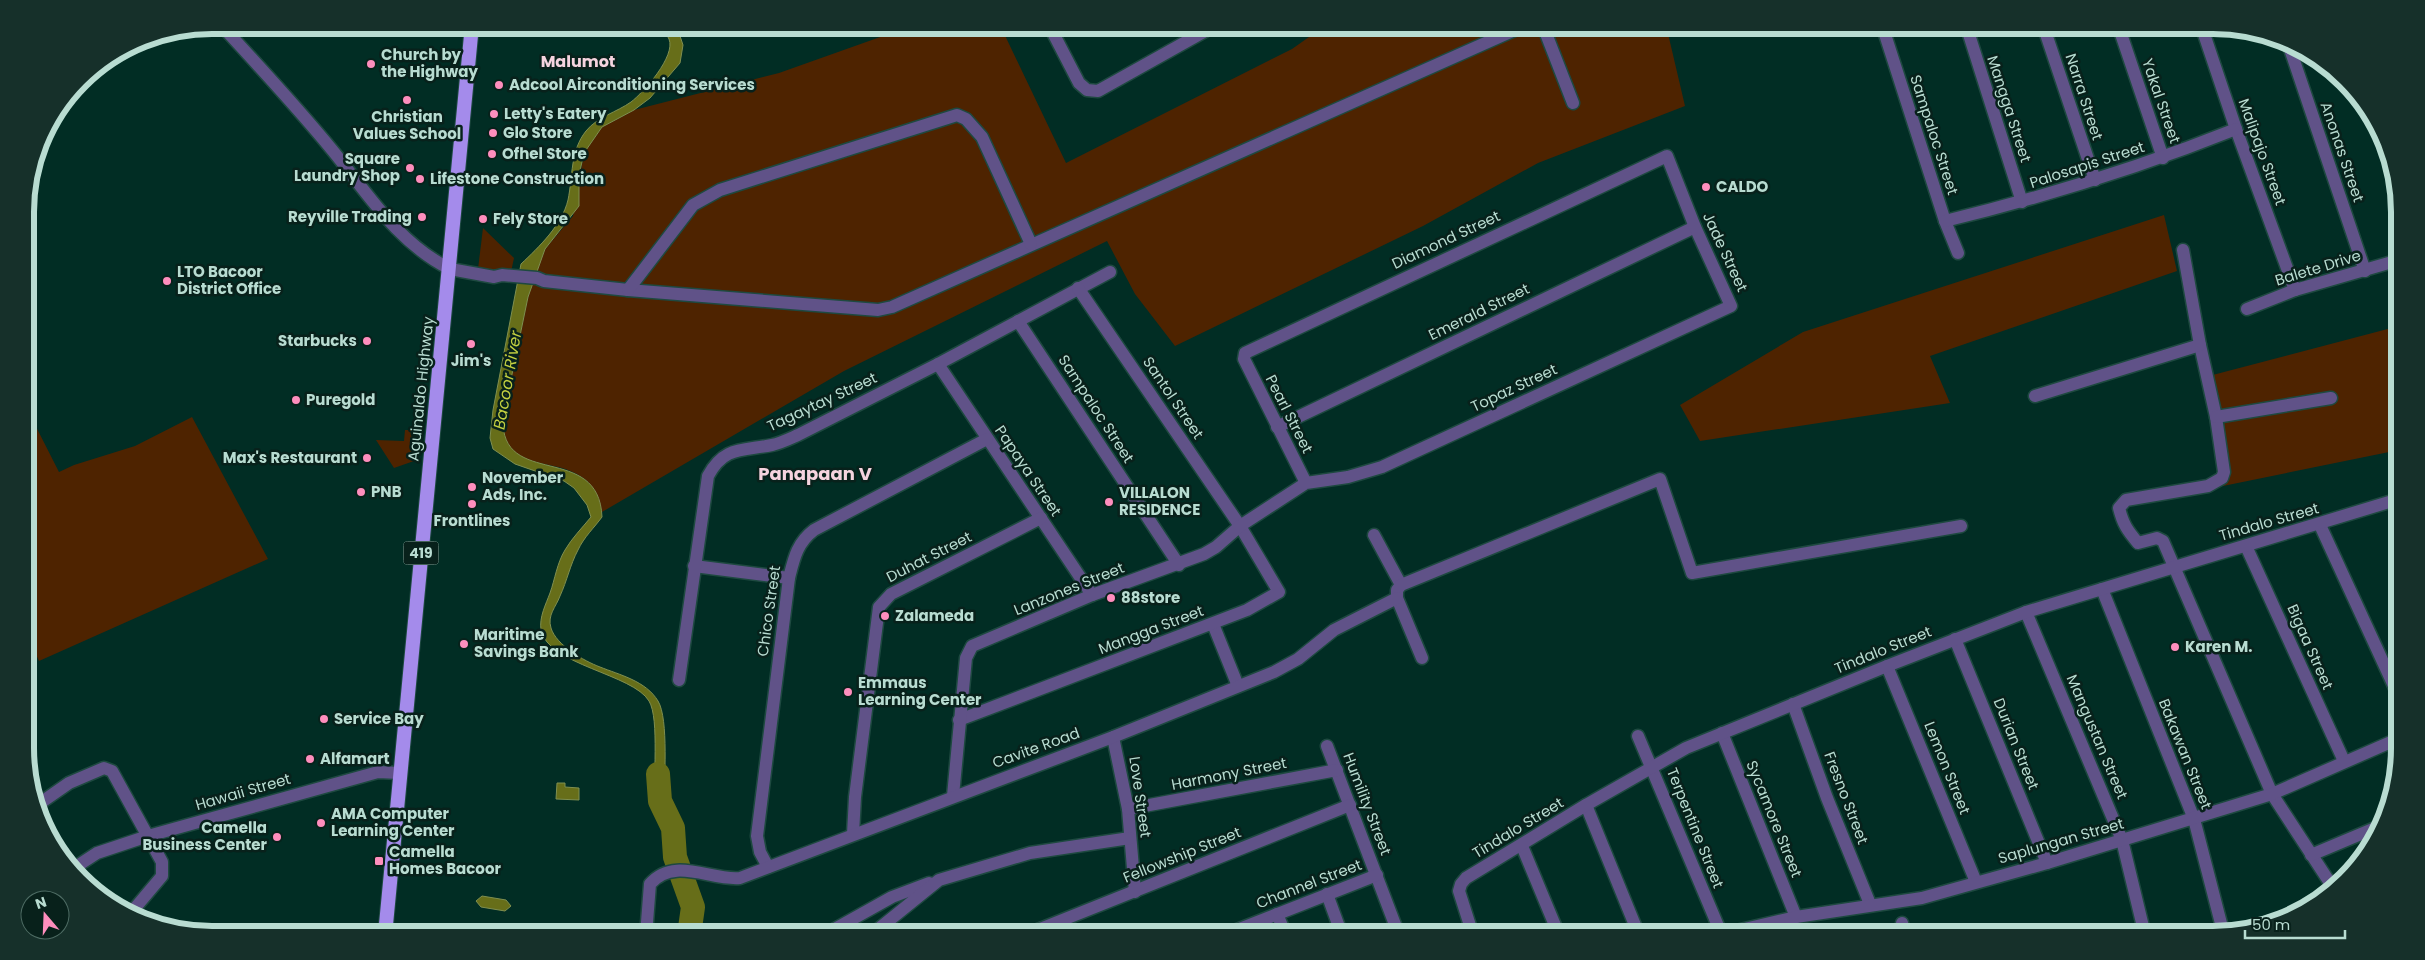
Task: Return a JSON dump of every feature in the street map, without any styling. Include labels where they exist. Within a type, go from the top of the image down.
[{"type":"highway","name":"Aguinaldo Highway","points":[[385,926],[450,269],[471,34]]},
{"type":"street","points":[[229,34],[286,95],[393,226],[436,262],[450,269],[494,277],[502,275],[513,279],[878,310],[892,307],[1506,34]]},
{"type":"street","points":[[1054,34],[1079,83],[1087,90],[1098,91],[1200,34]]},
{"type":"street","points":[[1546,34],[1572,103]]},
{"type":"street","name":"Sampaloc Street","points":[[1885,34],[1945,222],[1958,253]]},
{"type":"street","name":"Mangga Street","points":[[1969,34],[2022,202]]},
{"type":"street","name":"Narra Street","points":[[2046,34],[2095,180]]},
{"type":"street","name":"Yakal Street","points":[[2121,34],[2163,158]]},
{"type":"street","name":"Malipajo Street","points":[[2204,34],[2236,129],[2295,290]]},
{"type":"street","name":"Anonas Street","points":[[2291,51],[2365,271]]},
{"type":"street","points":[[628,290],[688,211],[700,200],[720,190],[958,115],[966,119],[982,137],[1031,244]]},
{"type":"street","name":"Palosapis Street","points":[[1945,222],[2022,202],[2095,180],[2163,158],[2236,129]]},
{"type":"street","name":"Jade Street","points":[[1667,156],[1695,227],[1731,306]]},
{"type":"street","name":"Diamond Street","points":[[1244,359],[1244,353],[1251,348],[1667,156]]},
{"type":"street","name":"Emerald Street","points":[[1277,427],[1695,227]]},
{"type":"street","points":[[2183,250],[2200,345],[2216,416],[2224,472],[2222,478],[2208,486],[2126,500],[2119,508],[2123,526],[2138,542],[2157,538],[2163,541],[2272,794],[2329,882]]},
{"type":"street","name":"Balete Drive","points":[[2247,308],[2295,290],[2391,263]]},
{"type":"street","name":"Tagaytay Street","points":[[679,680],[708,476],[716,462],[730,452],[775,445],[798,436],[1110,272]]},
{"type":"street","name":"Santol Street","points":[[1078,288],[1240,526]]},
{"type":"street","name":"Topaz Street","points":[[1306,483],[1348,477],[1382,467],[1731,306]]},
{"type":"street","name":"Sampaloc Street","points":[[1018,321],[1179,565]]},
{"type":"street","points":[[2035,396],[2200,345]]},
{"type":"street","name":"Pearl Street","points":[[1244,359],[1306,483]]},
{"type":"street","name":"Papaya Street","points":[[938,364],[1092,594]]},
{"type":"street","points":[[2216,416],[2331,398]]},
{"type":"street","name":"Chico Street","points":[[768,867],[760,852],[757,836],[789,578],[796,548],[803,538],[814,530],[987,439]]},
{"type":"street","points":[[1422,658],[1397,598],[1397,590],[1400,585],[1660,479],[1692,573],[1961,526]]},
{"type":"street","name":"Lanzones Street","points":[[954,796],[966,658],[972,646],[1092,594],[1179,565],[1216,548],[1240,526],[1306,483]]},
{"type":"street","name":"Tindalo Street","points":[[1470,926],[1461,900],[1460,884],[1472,874],[1522,846],[1586,805],[1686,748],[2026,612],[2391,502]]},
{"type":"street","name":"Duhat Street","points":[[853,834],[855,797],[879,607],[891,594],[1041,518]]},
{"type":"street","points":[[2320,524],[2391,679]]},
{"type":"street","name":"Mangga Street","points":[[960,720],[1213,624],[1247,610],[1279,592],[1240,526]]},
{"type":"street","points":[[1374,535],[1400,585]]},
{"type":"street","name":"Bigaa Street","points":[[2246,546],[2344,761]]},
{"type":"street","points":[[694,566],[789,578]]},
{"type":"street","name":"Bakawan Street","points":[[2102,590],[2194,819],[2222,926]]},
{"type":"street","name":"Cavite Road","points":[[647,926],[650,884],[656,877],[670,872],[686,870],[733,879],[768,867],[1113,737],[1274,672],[1298,659],[1334,630],[1397,598]]},
{"type":"street","name":"Mangustan Street","points":[[2026,612],[2122,840],[2143,926]]},
{"type":"street","points":[[1213,624],[1238,686]]},
{"type":"street","name":"Durian Street","points":[[1955,639],[2047,862]]},
{"type":"street","name":"Lemon Street","points":[[1887,666],[1976,882]]},
{"type":"street","name":"Fresno Street","points":[[1793,704],[1827,798],[1870,904]]},
{"type":"street","name":"Sycamore Street","points":[[1722,733],[1796,917]]},
{"type":"street","name":"Terpentine Street","points":[[1638,736],[1717,926]]},
{"type":"street","name":"Love Street","points":[[1113,737],[1128,809],[1135,892]]},
{"type":"street","name":"Saplungan Street","points":[[1756,926],[1870,904],[1922,898],[2047,862],[2272,794],[2391,742]]},
{"type":"street","name":"Humility Street","points":[[1327,746],[1396,926]]},
{"type":"street","points":[[42,802],[69,783],[104,768],[112,771],[162,862],[164,870],[162,876],[134,909]]},
{"type":"street","name":"Harmony Street","points":[[1128,809],[1337,770]]},
{"type":"street","name":"Hawaii Street","points":[[78,865],[97,853],[148,836],[378,772],[400,773]]},
{"type":"street","points":[[1586,805],[1635,926]]},
{"type":"street","name":"Fellowship Street","points":[[1048,926],[1350,806]]},
{"type":"street","points":[[2311,856],[2371,830]]},
{"type":"street","points":[[840,926],[892,897],[939,880],[1030,853],[1130,838]]},
{"type":"street","points":[[1522,846],[1554,926]]},
{"type":"street","name":"Channel Street","points":[[1246,926],[1377,875]]},
{"type":"street","points":[[882,926],[939,880]]},
{"type":"street","points":[[1327,894],[1339,926]]},
{"type":"street","points":[[1277,914],[1282,926]]},
{"type":"shaded area","points":[[889,34],[1004,34],[1066,163],[1292,49],[1313,34],[1668,34],[1685,106],[1538,163],[1423,226],[1175,346],[1135,294],[1107,241],[844,371],[602,512],[598,499],[587,481],[561,468],[521,456],[511,449],[505,436],[503,418],[528,297],[545,249],[573,216],[584,153],[602,127],[634,110],[779,73]]},
{"type":"shaded area","points":[[2164,215],[2177,271],[1930,356],[1950,403],[1700,441],[1680,405],[1803,332]]},
{"type":"shaded area","points":[[483,228],[514,258],[511,272],[478,269]]},
{"type":"shaded area","points":[[2391,328],[2391,452],[2223,486],[2205,377]]},
{"type":"shaded area","points":[[192,417],[268,559],[39,661],[34,650],[34,423],[59,472],[74,465],[135,446]]},
{"type":"shaded area","points":[[405,430],[413,430],[416,434],[414,461],[394,468],[376,440],[404,441]]},
{"type":"water","points":[[666,34],[679,34],[683,45],[680,63],[650,98],[634,110],[602,127],[584,153],[579,175],[579,206],[545,249],[528,297],[503,418],[506,440],[517,453],[532,461],[569,471],[585,480],[597,494],[602,517],[583,541],[575,556],[551,615],[550,623],[554,634],[571,652],[640,684],[647,688],[658,701],[664,722],[665,767],[664,806],[656,807],[655,736],[649,701],[640,692],[626,683],[574,661],[559,652],[547,642],[541,630],[543,611],[562,555],[591,517],[587,505],[574,488],[564,481],[515,464],[493,449],[490,438],[493,410],[521,264],[542,243],[561,218],[568,200],[577,147],[586,131],[596,122],[631,102],[651,82],[668,55],[670,46],[668,36]]},
{"type":"water","points":[[557,783],[565,783],[565,787],[579,788],[579,800],[556,799]]},
{"type":"water","points":[[482,896],[506,900],[511,906],[505,911],[481,907],[476,901]]},
{"type":"waterway","name":"Bacoor River","points":[[658,774],[660,801],[673,828],[675,857],[693,907],[690,926]]},
{"type":"place","name":"Church by the Highway","points":[[371,64]]},
{"type":"place","name":"Adcool Airconditioning Services","points":[[499,85]]},
{"type":"place","name":"Christian Values School","points":[[407,100]]},
{"type":"place","name":"Letty's Eatery","points":[[494,114]]},
{"type":"place","name":"Glo Store","points":[[493,133]]},
{"type":"place","name":"Ofhel Store","points":[[492,154]]},
{"type":"place","name":"Square Laundry Shop","points":[[410,168]]},
{"type":"place","name":"Lifestone Construction","points":[[420,179]]},
{"type":"place","name":"CALDO","points":[[1706,187]]},
{"type":"place","name":"Reyville Trading","points":[[422,217]]},
{"type":"place","name":"Fely Store","points":[[483,219]]},
{"type":"place","name":"LTO Bacoor District Office","points":[[167,281]]},
{"type":"place","name":"Starbucks","points":[[367,341]]},
{"type":"place","name":"Jim's","points":[[471,344]]},
{"type":"place","name":"Puregold","points":[[296,400]]},
{"type":"place","name":"Max's Restaurant","points":[[367,458]]},
{"type":"place","name":"November Ads, Inc.","points":[[472,487]]},
{"type":"place","name":"PNB","points":[[361,492]]},
{"type":"place","name":"VILLALON RESIDENCE","points":[[1109,502]]},
{"type":"place","name":"Frontlines","points":[[472,504]]},
{"type":"place","name":"88store","points":[[1111,598]]},
{"type":"place","name":"Zalameda","points":[[885,616]]},
{"type":"place","name":"Maritime Savings Bank","points":[[464,644]]},
{"type":"place","name":"Karen M.","points":[[2175,647]]},
{"type":"place","name":"Emmaus Learning Center","points":[[848,692]]},
{"type":"place","name":"Service Bay","points":[[324,719]]},
{"type":"place","name":"Alfamart","points":[[310,759]]},
{"type":"place","name":"AMA Computer Learning Center","points":[[321,823]]},
{"type":"place","name":"Camella Business Center","points":[[277,837]]},
{"type":"place","name":"Camella Homes Bacoor","points":[[379,861]]},
{"type":"district","name":"Malumot","points":[[578,61]]},
{"type":"district","name":"Panapaan V","points":[[815,474]]}]
